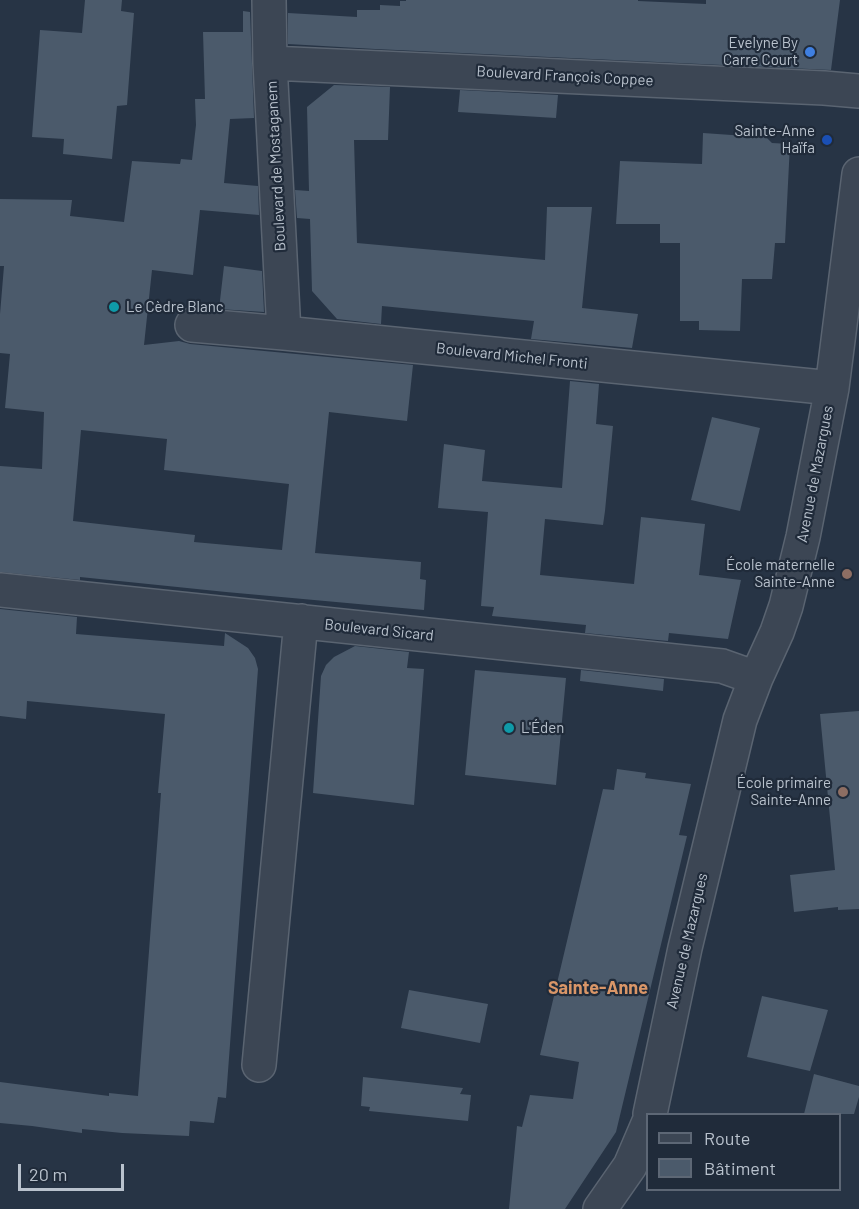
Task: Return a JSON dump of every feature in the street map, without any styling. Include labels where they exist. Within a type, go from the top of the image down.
[{"type":"street","name":"Boulevard de Mostaganem","points":[[269,0],[270,63],[284,333]]},
{"type":"street","name":"Boulevard François Coppee","points":[[270,63],[859,91]]},
{"type":"street","name":"Avenue de Mazargues","points":[[650,1113],[685,948],[740,720],[786,606],[803,537],[832,388],[859,174]]},
{"type":"street","name":"Boulevard Michel Fronti","points":[[192,325],[832,388]]},
{"type":"street","name":"Boulevard Sicard","points":[[0,590],[722,666],[756,678]]},
{"type":"street","points":[[260,1065],[301,621]]},
{"type":"street","points":[[600,1209],[630,1166],[646,1129]]},
{"type":"building","points":[[85,0],[122,0],[121,11],[134,13],[127,105],[117,106],[112,159],[63,154],[64,139],[32,137],[40,30],[82,33]]},
{"type":"building","points":[[638,0],[706,4],[706,0],[840,0],[831,70],[288,44],[288,13],[357,17],[357,10],[380,10],[380,5],[400,6],[400,1]]},
{"type":"building","points":[[243,11],[250,12],[254,118],[230,119],[224,183],[258,186],[259,215],[200,210],[193,275],[152,270],[144,345],[179,341],[190,344],[413,365],[407,421],[329,412],[315,553],[421,562],[420,579],[426,580],[424,610],[80,577],[80,580],[0,572],[0,466],[42,469],[44,412],[5,408],[10,354],[0,353],[4,266],[0,266],[0,199],[72,200],[70,216],[124,222],[132,161],[180,164],[181,159],[192,160],[196,125],[195,99],[205,99],[203,32],[243,32]],"holes":[[[81,430],[167,439],[164,470],[289,484],[282,550],[194,542],[195,535],[73,521]]]},
{"type":"building","points":[[334,85],[390,87],[388,140],[354,140],[357,243],[545,260],[547,207],[592,207],[582,308],[638,314],[632,348],[531,339],[534,321],[382,306],[381,324],[337,319],[312,291],[310,219],[297,218],[295,190],[309,191],[307,107]]},
{"type":"building","points":[[460,90],[558,95],[556,118],[458,112]]},
{"type":"building","points":[[703,133],[746,136],[763,134],[772,143],[790,144],[785,243],[775,243],[772,279],[742,279],[740,331],[699,330],[699,321],[680,321],[680,243],[660,243],[660,224],[616,224],[620,161],[702,164]]},
{"type":"building","points":[[224,266],[262,271],[264,312],[219,309]]},
{"type":"building","points":[[570,381],[599,384],[596,424],[613,426],[603,525],[545,519],[540,575],[634,584],[641,517],[705,524],[699,575],[741,580],[728,639],[669,633],[668,641],[585,633],[586,625],[492,616],[494,607],[481,606],[488,512],[438,508],[444,444],[485,450],[482,481],[562,488]]},
{"type":"building","points":[[712,417],[760,428],[740,511],[691,500]]},
{"type":"building","points":[[0,609],[77,617],[76,634],[224,646],[225,633],[248,648],[255,658],[258,669],[226,1098],[218,1097],[214,1123],[190,1121],[189,1136],[82,1129],[82,1133],[0,1123],[0,1082],[109,1096],[109,1093],[138,1096],[165,714],[27,701],[26,719],[0,716]]},
{"type":"building","points":[[355,646],[409,652],[407,668],[424,669],[414,805],[313,793],[321,676],[326,665],[334,657]]},
{"type":"building","name":"L'Éden","points":[[475,670],[566,678],[556,785],[465,775]]},
{"type":"building","points":[[581,670],[664,679],[663,691],[580,681]]},
{"type":"building","name":"École primaire Sainte-Anne","points":[[859,711],[859,909],[838,910],[838,907],[794,912],[790,875],[835,870],[820,714]]},
{"type":"building","points":[[617,769],[646,773],[645,778],[691,784],[679,835],[687,836],[616,1132],[565,1209],[509,1209],[517,1126],[522,1127],[530,1095],[573,1099],[579,1062],[540,1055],[603,789],[614,790]]},
{"type":"building","points":[[409,990],[488,1004],[480,1043],[401,1028]]},
{"type":"building","points":[[762,996],[828,1010],[810,1071],[747,1057]]},
{"type":"building","points":[[814,1074],[859,1086],[859,1097],[854,1114],[804,1113]]},
{"type":"building","points":[[363,1077],[463,1088],[460,1094],[471,1095],[468,1121],[369,1111],[370,1107],[361,1106]]},
{"type":"place","name":"Evelyne By Carre Court","points":[[810,52]]},
{"type":"place","name":"Sainte-Anne Haïfa","points":[[827,140]]},
{"type":"place","name":"Le Cèdre Blanc","points":[[114,307]]},
{"type":"place","name":"École maternelle Sainte-Anne","points":[[847,574]]},
{"type":"place","name":"L'Éden","points":[[509,728]]},
{"type":"place","name":"École primaire Sainte-Anne","points":[[843,792]]},
{"type":"district","name":"Sainte-Anne","points":[[598,988]]}]
